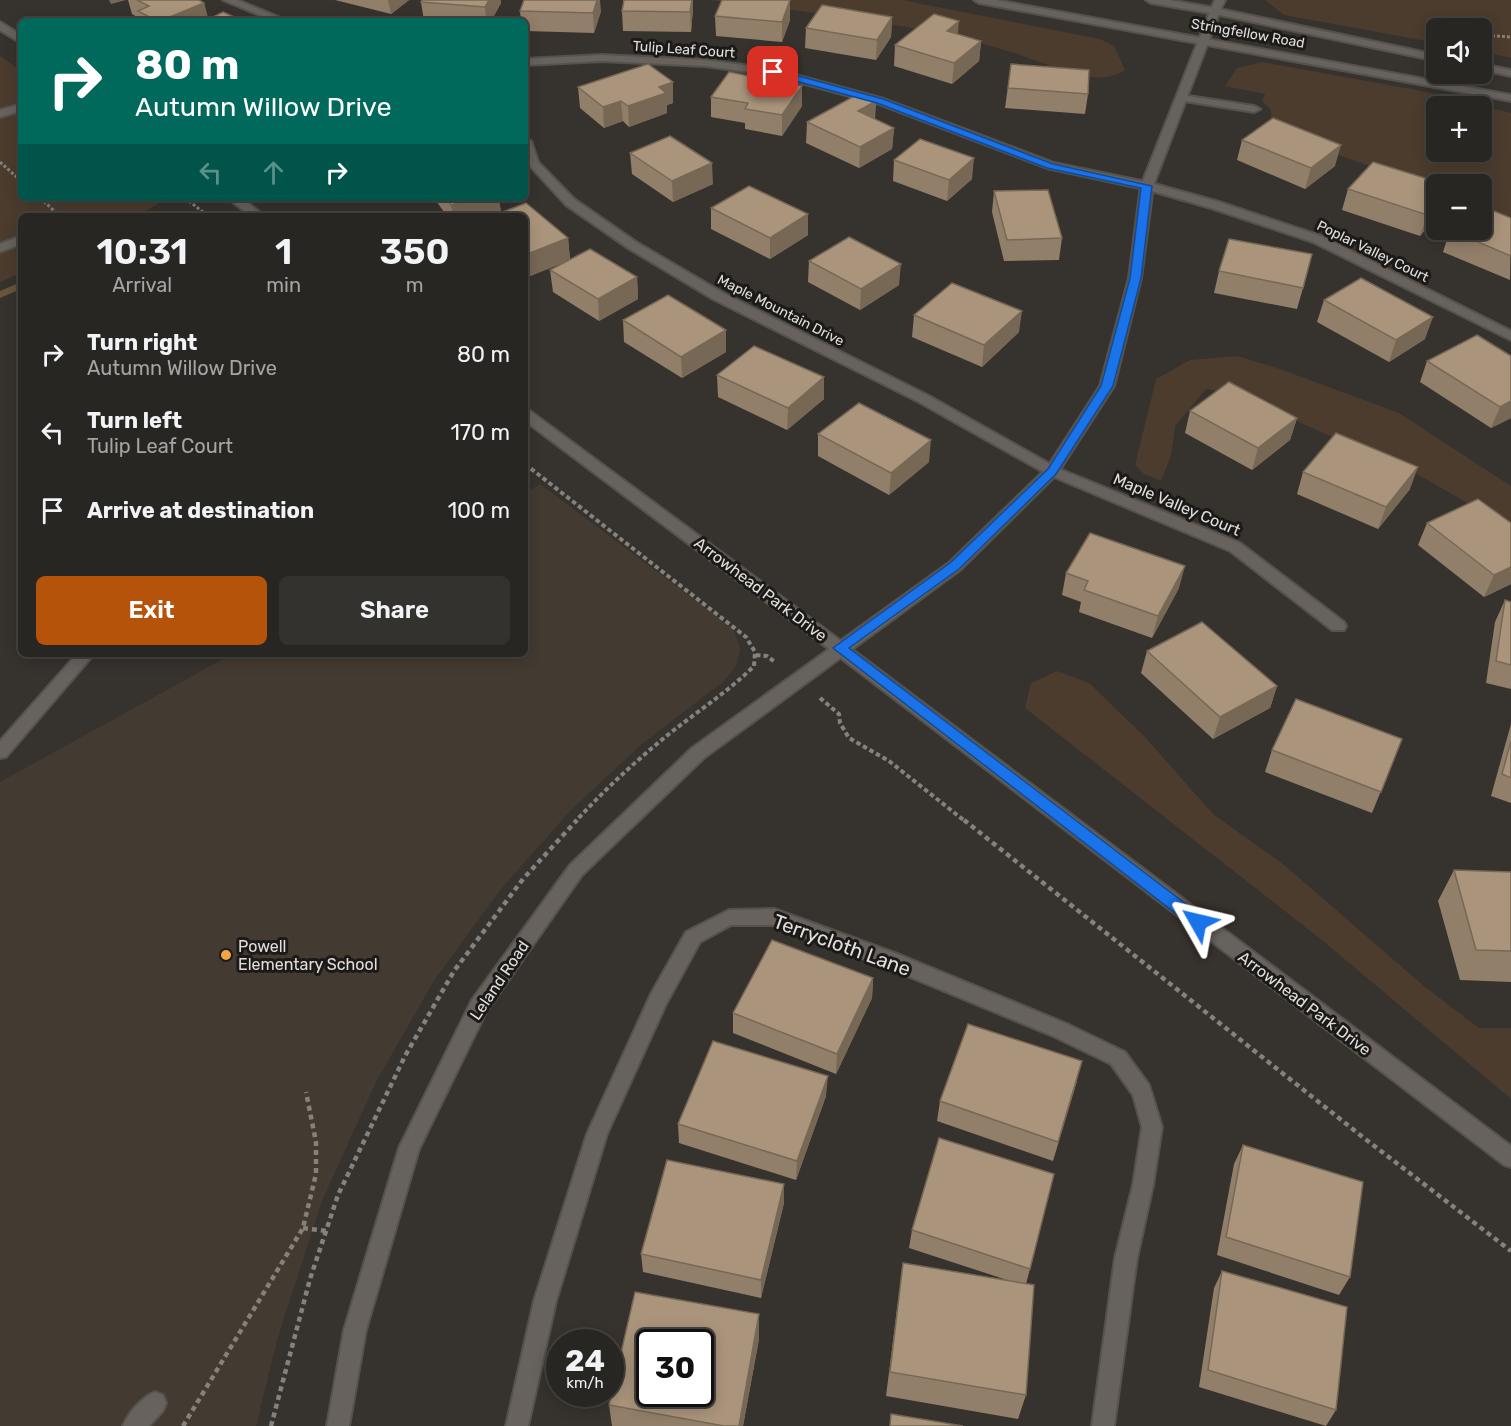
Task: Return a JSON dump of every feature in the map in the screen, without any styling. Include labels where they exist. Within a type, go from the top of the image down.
[{"type":"street","points":[[228,0],[275,18]]},
{"type":"street","name":"Stringfellow Road","points":[[979,0],[1511,98]]},
{"type":"street","name":"Stringfellow Road","points":[[1151,0],[1215,11],[1426,56]]},
{"type":"street","name":"Leland Road","points":[[338,1426],[354,1330],[409,1148],[478,1006],[576,870],[698,753],[796,679],[955,566],[1052,471],[1107,386],[1135,278],[1147,186],[1220,0]]},
{"type":"street","points":[[0,25],[18,38]]},
{"type":"street","name":"Tulip Leaf Court","points":[[528,63],[613,59],[705,63],[773,72],[880,101],[1051,166],[1147,186]]},
{"type":"street","points":[[1492,69],[1511,73]]},
{"type":"street","points":[[1182,98],[1254,109]]},
{"type":"street","points":[[0,114],[18,108]]},
{"type":"street","name":"Maple Mountain Drive","points":[[528,150],[533,164],[570,202],[632,245],[718,296],[924,399],[1052,471]]},
{"type":"street","name":"Poplar Valley Court","points":[[1147,186],[1215,205],[1317,239],[1511,336]]},
{"type":"street","points":[[238,201],[254,213]]},
{"type":"street","points":[[0,248],[18,241]]},
{"type":"street","name":"Arrowhead Park Drive","points":[[528,416],[839,648],[1511,1158]]},
{"type":"street","name":"Maple Valley Court","points":[[1052,471],[1235,548],[1338,626]]},
{"type":"street","points":[[0,752],[83,657]]},
{"type":"street","name":"Terrycloth Lane","points":[[517,1426],[545,1301],[597,1134],[658,1000],[693,937],[729,918],[774,917],[893,961],[1099,1049],[1118,1058],[1142,1091],[1152,1127],[1143,1185],[1126,1258],[1103,1426]]},
{"type":"street","points":[[134,1426],[156,1403]]},
{"type":"path","points":[[1492,36],[1511,38]]},
{"type":"path","points":[[0,162],[18,178]]},
{"type":"path","points":[[43,201],[57,213]]},
{"type":"path","points":[[189,201],[204,213]]},
{"type":"path","points":[[528,466],[746,637],[756,655],[767,656],[839,714],[839,722],[853,742],[889,761],[1511,1251]]},
{"type":"path","points":[[183,1426],[303,1228],[316,1174],[316,1142],[306,1092]]},
{"type":"path","points":[[303,1228],[326,1231]]},
{"type":"shaded area","points":[[707,0],[902,0],[1100,39],[1114,46],[1125,70],[1114,75],[1091,77],[1068,72],[985,44],[935,32],[859,19]]},
{"type":"shaded area","points":[[1265,0],[1511,0],[1511,58],[1492,54],[1492,18],[1426,18],[1426,41],[1284,15]]},
{"type":"shaded area","points":[[0,56],[18,69],[18,201],[162,201],[143,213],[18,213],[18,274],[0,282]]},
{"type":"shaded area","points":[[1262,62],[1442,96],[1426,96],[1426,162],[1492,162],[1492,108],[1511,113],[1511,222],[1492,212],[1492,174],[1426,174],[1426,185],[1341,156],[1314,142],[1311,133],[1284,128],[1271,120],[1271,110],[1262,101],[1265,94],[1225,86],[1237,68]]},
{"type":"shaded area","points":[[1237,356],[1280,369],[1399,413],[1511,486],[1511,528],[1415,473],[1237,395],[1206,389],[1175,426],[1171,456],[1161,481],[1144,474],[1135,465],[1156,379],[1190,360]]},
{"type":"shaded area","name":"Powell Elementary School","points":[[540,484],[726,623],[734,631],[740,649],[736,666],[724,681],[642,744],[571,810],[501,889],[435,979],[376,1082],[322,1201],[278,1337],[256,1426],[0,1426],[0,782],[227,657],[528,657],[528,491]]},
{"type":"shaded area","points":[[1057,671],[1089,683],[1146,738],[1213,814],[1283,864],[1424,986],[1479,1028],[1511,1028],[1511,1099],[1323,941],[1025,708],[1031,683]]},
{"type":"building","points":[[137,0],[199,0],[204,3],[167,18],[151,18],[138,11],[149,6]]},
{"type":"building","points":[[422,0],[489,0],[485,7],[421,2]]},
{"type":"building","points":[[524,0],[597,0],[593,13],[520,11]]},
{"type":"building","points":[[624,0],[692,0],[690,12],[622,11]]},
{"type":"building","points":[[722,0],[790,0],[782,22],[715,16]]},
{"type":"building","points":[[822,5],[892,17],[877,40],[806,28]]},
{"type":"building","points":[[223,12],[236,18],[211,18]]},
{"type":"building","points":[[934,14],[959,21],[947,31],[981,41],[954,63],[895,45]]},
{"type":"building","points":[[648,64],[673,82],[659,87],[666,93],[628,106],[621,101],[603,107],[578,87]]},
{"type":"building","points":[[1011,64],[1089,70],[1088,94],[1008,88]]},
{"type":"building","points":[[729,72],[802,86],[782,115],[745,109],[748,103],[711,97]]},
{"type":"building","points":[[858,94],[876,101],[858,111],[894,128],[860,147],[807,122]]},
{"type":"building","points":[[1273,118],[1341,145],[1311,168],[1242,140]]},
{"type":"building","points":[[670,136],[712,163],[672,181],[630,153]]},
{"type":"building","points":[[920,139],[974,158],[949,180],[894,160]]},
{"type":"building","points":[[1373,162],[1426,178],[1426,215],[1348,189]]},
{"type":"building","points":[[749,186],[808,214],[770,238],[711,208]]},
{"type":"building","points":[[1048,190],[1062,238],[1007,240],[994,191]]},
{"type":"building","points":[[449,201],[465,201],[451,205]]},
{"type":"building","points":[[526,203],[568,238],[528,254],[528,213],[500,213]]},
{"type":"building","points":[[1492,210],[1511,218],[1511,256],[1473,240],[1492,240]]},
{"type":"building","points":[[849,237],[901,264],[861,289],[809,261]]},
{"type":"building","points":[[1229,239],[1312,254],[1303,288],[1219,271]]},
{"type":"building","points":[[590,249],[637,277],[598,299],[550,270]]},
{"type":"building","points":[[1361,278],[1433,317],[1396,340],[1324,300]]},
{"type":"building","points":[[952,283],[1022,311],[984,345],[914,315]]},
{"type":"building","points":[[668,295],[726,330],[681,357],[623,320]]},
{"type":"building","points":[[1477,335],[1511,356],[1511,401],[1500,407],[1427,361]]},
{"type":"building","points":[[754,346],[824,377],[788,408],[717,375]]},
{"type":"building","points":[[1229,382],[1297,418],[1258,448],[1190,411]]},
{"type":"building","points":[[859,403],[931,440],[891,473],[818,434]]},
{"type":"building","points":[[1336,433],[1418,467],[1386,507],[1303,472]]},
{"type":"building","points":[[1478,499],[1511,523],[1511,567],[1494,575],[1427,523]]},
{"type":"building","points":[[1090,533],[1185,566],[1158,616],[1084,590],[1088,581],[1066,573]]},
{"type":"building","points":[[1505,600],[1511,602],[1511,665],[1496,661]]},
{"type":"building","points":[[1202,622],[1277,686],[1220,717],[1147,651]]},
{"type":"building","points":[[1296,699],[1402,739],[1381,792],[1272,750]]},
{"type":"building","points":[[1511,741],[1511,778],[1502,774]]},
{"type":"building","points":[[1454,870],[1511,872],[1511,951],[1476,950]]},
{"type":"building","points":[[772,940],[873,978],[837,1054],[733,1013]]},
{"type":"building","points":[[968,1024],[1082,1061],[1058,1142],[940,1101]]},
{"type":"building","points":[[713,1041],[828,1076],[797,1161],[678,1124]]},
{"type":"building","points":[[939,1138],[1054,1174],[1030,1269],[912,1230]]},
{"type":"building","points":[[1243,1145],[1363,1182],[1350,1277],[1226,1237]]},
{"type":"building","points":[[667,1160],[784,1184],[761,1280],[641,1254]]},
{"type":"building","points":[[903,1263],[1034,1285],[1026,1395],[890,1372]]},
{"type":"building","points":[[1222,1271],[1347,1307],[1336,1410],[1208,1370]]},
{"type":"building","points":[[635,1292],[759,1314],[739,1426],[724,1426],[620,1407],[624,1407],[624,1340]]},
{"type":"building","points":[[891,1414],[963,1426],[890,1426]]},
{"type":"waterway","points":[[0,295],[18,286]]},
{"type":"place","name":"Powell Elementary School","points":[[226,955]]},
{"type":"route","points":[[773,72],[880,101],[1051,166],[1147,186],[1135,278],[1107,386],[1052,471],[955,566],[839,648],[1198,922]]}]
